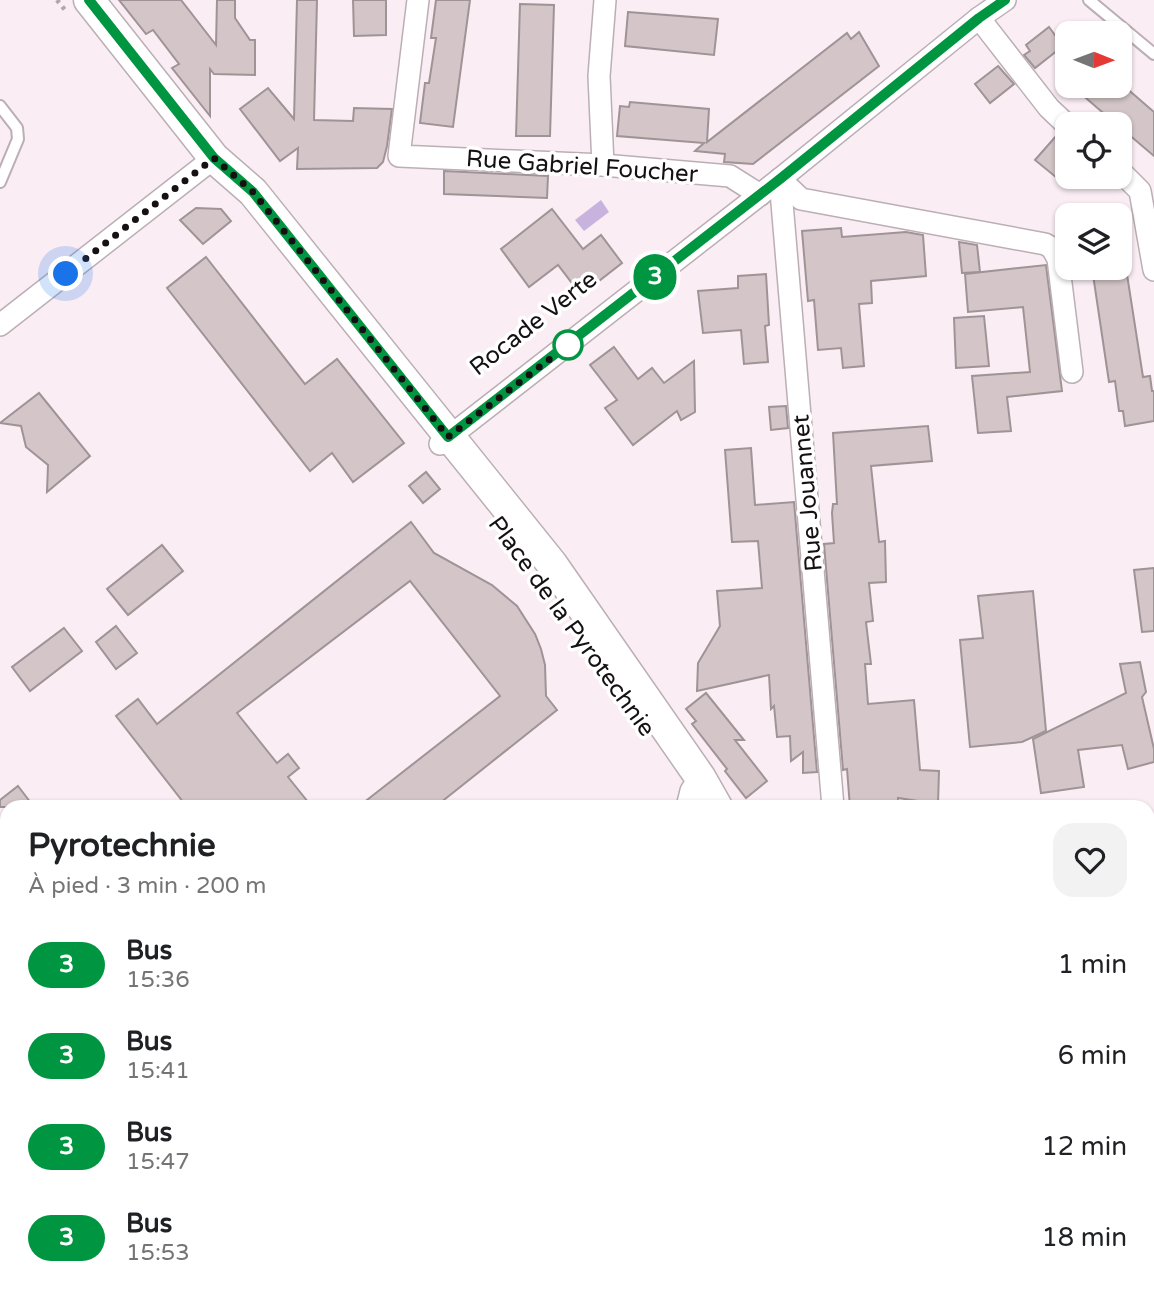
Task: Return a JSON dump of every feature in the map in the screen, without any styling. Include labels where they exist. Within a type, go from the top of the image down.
[{"type":"main road","name":"Place de la Pyrotechnie","points":[[89,0],[214,158],[253,192],[443,441],[552,564],[696,795]]},
{"type":"street","name":"Rue Gabriel Foucher","points":[[418,0],[399,156],[603,165],[730,176],[760,195]]},
{"type":"street","points":[[603,165],[599,76],[605,0]]},
{"type":"street","points":[[443,441],[760,195],[979,18],[1005,0]]},
{"type":"street","points":[[979,18],[1055,114]]},
{"type":"street","points":[[0,325],[214,158]]},
{"type":"street","points":[[780,179],[801,200],[1045,244],[1052,248],[1058,259],[1072,372]]},
{"type":"street","name":"Rue Jouannet","points":[[780,179],[832,800]]},
{"type":"street","points":[[1132,183],[1140,191],[1154,270]]},
{"type":"lane","points":[[1089,0],[1154,54]]},
{"type":"lane","points":[[0,106],[18,128],[18,139],[0,181]]},
{"type":"shaded area","points":[[601,200],[609,212],[584,231],[575,220]]},
{"type":"building","points":[[119,0],[181,0],[216,45],[217,0],[235,0],[235,18],[250,40],[255,40],[255,75],[214,74],[210,69],[210,116],[172,68],[179,64],[153,30],[146,34]]},
{"type":"building","points":[[297,0],[317,0],[314,120],[353,121],[354,108],[392,109],[383,162],[377,168],[297,169],[298,148],[280,161],[240,109],[268,88],[294,119]]},
{"type":"building","points":[[353,0],[386,0],[386,35],[354,36]]},
{"type":"building","points":[[436,0],[470,0],[453,127],[420,123],[425,83],[429,83],[436,38],[431,38]]},
{"type":"building","points":[[520,4],[554,5],[550,136],[516,136]]},
{"type":"building","points":[[628,12],[718,19],[714,55],[625,46]]},
{"type":"building","points":[[1049,27],[1055,35],[1055,52],[1035,68],[1024,55],[1030,51],[1026,45]]},
{"type":"building","points":[[859,32],[879,66],[753,164],[724,162],[725,154],[695,151],[704,143],[617,136],[620,106],[629,107],[630,102],[709,109],[707,142],[847,33],[851,39]]},
{"type":"building","points":[[998,66],[1014,84],[990,103],[975,84]]},
{"type":"building","points":[[1132,93],[1154,112],[1154,156],[1132,137],[1132,112],[1102,112],[1086,98],[1132,98]]},
{"type":"building","points":[[1055,137],[1055,176],[1035,160]]},
{"type":"building","points":[[444,171],[548,176],[547,198],[444,194]]},
{"type":"building","points":[[196,208],[221,209],[231,221],[203,244],[180,220]]},
{"type":"building","points":[[552,209],[583,249],[601,235],[622,263],[581,295],[558,265],[529,287],[501,249]]},
{"type":"building","points":[[841,228],[842,237],[906,232],[923,235],[926,276],[871,281],[872,303],[859,304],[864,366],[843,368],[841,348],[818,350],[814,300],[808,301],[802,231]]},
{"type":"building","points":[[959,242],[977,245],[980,272],[962,273]]},
{"type":"building","points":[[206,257],[305,384],[337,359],[404,443],[353,482],[332,453],[310,471],[167,288]]},
{"type":"building","points":[[1046,265],[1062,391],[1007,397],[1011,431],[978,433],[972,376],[1030,372],[1023,307],[968,312],[965,274]]},
{"type":"building","points":[[766,274],[769,325],[765,326],[768,362],[744,364],[741,330],[703,333],[698,291],[738,288],[738,276]]},
{"type":"building","points":[[1094,280],[1128,280],[1143,377],[1150,376],[1154,391],[1154,421],[1125,426],[1123,411],[1119,411],[1115,381],[1109,382]]},
{"type":"building","points":[[984,316],[989,366],[956,368],[954,318]]},
{"type":"building","points":[[614,347],[638,379],[652,368],[664,383],[694,361],[695,412],[681,420],[677,411],[633,445],[605,408],[617,400],[590,365]]},
{"type":"building","points":[[39,393],[90,456],[47,492],[48,465],[26,447],[21,426],[0,423]]},
{"type":"building","points":[[786,406],[788,428],[771,430],[769,407]]},
{"type":"building","points":[[928,426],[932,461],[871,466],[879,542],[885,541],[886,582],[869,583],[873,621],[866,622],[871,664],[865,664],[868,704],[914,700],[920,770],[939,771],[938,800],[849,800],[847,769],[843,770],[824,544],[834,543],[832,513],[833,504],[837,504],[833,433]]},
{"type":"building","points":[[751,448],[755,505],[794,502],[817,772],[803,773],[803,752],[791,761],[790,736],[777,737],[774,706],[771,709],[769,675],[697,691],[698,663],[720,626],[717,591],[762,588],[758,541],[732,542],[725,450]]},
{"type":"building","points":[[426,472],[440,489],[423,503],[409,486]]},
{"type":"building","points":[[411,522],[434,553],[492,585],[517,606],[541,649],[545,665],[546,696],[557,710],[444,800],[367,800],[500,696],[410,581],[237,713],[277,763],[288,754],[299,768],[288,777],[306,800],[182,800],[116,716],[138,699],[157,724]]},
{"type":"building","points":[[162,545],[183,571],[128,615],[107,589]]},
{"type":"building","points":[[1154,568],[1154,631],[1142,632],[1134,570]]},
{"type":"building","points":[[1033,591],[1046,731],[1022,742],[970,747],[960,640],[983,638],[978,596]]},
{"type":"building","points":[[116,626],[137,653],[116,669],[96,642]]},
{"type":"building","points":[[64,628],[82,651],[30,691],[12,667]]},
{"type":"building","points":[[1140,662],[1146,692],[1142,697],[1154,749],[1154,762],[1128,769],[1122,745],[1078,750],[1084,787],[1041,793],[1033,739],[1126,693],[1120,664]]},
{"type":"building","points":[[706,693],[744,740],[735,740],[767,781],[746,798],[692,724],[696,721],[686,709]]},
{"type":"building","points":[[18,786],[29,800],[0,800]]},
{"type":"bus line","name":"3","points":[[89,0],[214,158],[253,192],[448,437],[588,330],[1005,0]]},
{"type":"route","points":[[66,274],[214,158],[253,192],[448,437],[568,345]]}]
